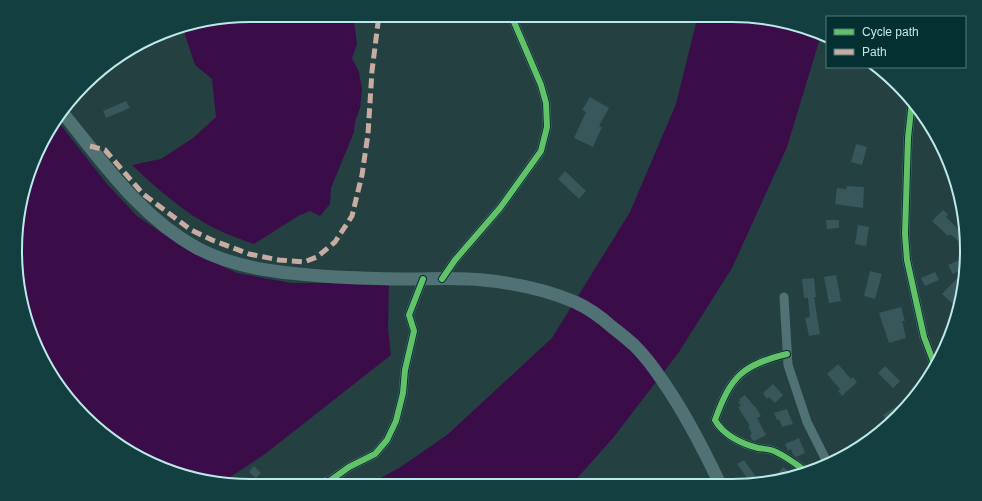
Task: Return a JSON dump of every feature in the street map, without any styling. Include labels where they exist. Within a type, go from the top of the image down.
[{"type":"main road","points":[[66,117],[115,178],[140,205],[175,234],[197,248],[221,258],[256,268],[312,275],[403,279],[483,280],[522,286],[576,302],[599,316],[635,346],[656,372],[686,417],[717,479]]},
{"type":"street","points":[[442,279],[455,260],[500,208],[541,150],[547,127],[546,104],[541,85],[514,22]]},
{"type":"street","points":[[911,109],[908,138],[905,227],[907,260],[924,337],[932,359]]},
{"type":"street","points":[[332,479],[349,467],[375,454],[387,440],[396,421],[403,393],[405,370],[414,331],[409,315],[423,279]]},
{"type":"street","points":[[784,297],[788,364],[807,422],[825,459]]},
{"type":"street","points":[[787,354],[753,365],[739,375],[729,388],[715,420],[718,426],[727,434],[756,448],[775,451],[802,468]]},
{"type":"shaded area","points":[[236,22],[354,22],[357,44],[352,58],[359,72],[362,89],[360,108],[355,122],[354,132],[331,188],[330,204],[320,216],[310,211],[298,216],[254,244],[221,231],[194,216],[161,191],[132,165],[161,159],[193,138],[216,117],[212,79],[195,65],[184,32],[191,30],[206,26]]},
{"type":"shaded area","points":[[696,22],[746,22],[776,26],[820,39],[787,147],[732,268],[679,352],[613,438],[576,479],[379,479],[399,468],[447,435],[552,338],[630,212],[676,104]]},
{"type":"shaded area","points":[[61,125],[107,184],[137,216],[187,250],[237,273],[291,283],[389,283],[388,328],[391,355],[265,454],[229,478],[206,475],[163,462],[136,448],[111,432],[89,412],[69,390],[53,365],[39,338],[26,295],[22,265],[22,236],[26,206],[34,177],[46,149]]},
{"type":"building","points":[[590,97],[609,108],[599,126],[602,127],[593,147],[574,138],[586,112],[582,110]]},
{"type":"building","points":[[126,101],[130,108],[106,118],[103,111]]},
{"type":"building","points":[[856,144],[867,147],[862,165],[851,162]]},
{"type":"building","points":[[565,171],[586,191],[579,199],[558,179]]},
{"type":"building","points":[[847,186],[864,187],[863,208],[835,204],[837,188],[846,189]]},
{"type":"building","points":[[943,210],[948,214],[946,217],[959,230],[960,239],[958,241],[950,234],[948,236],[932,221]]},
{"type":"building","points":[[826,220],[839,220],[839,228],[827,229]]},
{"type":"building","points":[[858,225],[869,227],[866,246],[855,244]]},
{"type":"building","points":[[960,259],[959,271],[953,274],[948,265]]},
{"type":"building","points":[[870,271],[882,274],[875,299],[864,296]]},
{"type":"building","points":[[935,272],[939,280],[925,286],[921,278]]},
{"type":"building","points":[[836,275],[841,301],[829,303],[824,277]]},
{"type":"building","points":[[958,277],[953,305],[942,294]]},
{"type":"building","points":[[814,278],[816,297],[814,297],[820,334],[809,336],[805,318],[810,317],[808,298],[804,298],[802,279]]},
{"type":"building","points":[[901,307],[905,321],[902,321],[906,338],[889,343],[879,313]]},
{"type":"building","points":[[838,364],[851,379],[853,377],[857,382],[842,396],[838,391],[840,389],[827,374]]},
{"type":"building","points":[[885,366],[900,381],[893,388],[878,373]]},
{"type":"building","points":[[773,384],[783,395],[775,403],[769,397],[767,399],[763,393]]},
{"type":"building","points":[[745,395],[755,406],[761,416],[757,418],[766,435],[755,441],[752,440],[750,435],[752,434],[748,426],[750,426],[738,407],[741,406],[738,402],[740,401],[739,399]]},
{"type":"building","points":[[899,405],[899,405],[886,419],[883,415]]},
{"type":"building","points":[[787,409],[793,424],[782,427],[779,419],[777,420],[774,413]]},
{"type":"building","points":[[799,438],[805,453],[796,457],[793,455],[791,449],[788,451],[785,444]]},
{"type":"building","points":[[744,460],[756,477],[748,479],[737,464]]},
{"type":"building","points":[[254,466],[261,473],[256,478],[249,472]]},
{"type":"building","points":[[783,467],[789,472],[777,475]]},
{"type":"marked path","points":[[90,146],[105,150],[143,194],[191,230],[212,240],[249,254],[279,260],[304,262],[317,257],[335,242],[352,216],[362,175],[368,134],[372,71],[378,22]]},
{"type":"cycle path","points":[[442,279],[455,260],[500,208],[541,151],[547,127],[546,103],[541,85],[514,22]]},
{"type":"cycle path","points":[[911,109],[908,138],[905,234],[907,260],[924,337],[932,359]]},
{"type":"cycle path","points":[[332,479],[349,467],[375,454],[387,440],[396,421],[403,393],[405,370],[414,331],[409,315],[423,279]]},
{"type":"cycle path","points":[[787,354],[759,363],[740,375],[727,393],[715,420],[723,430],[739,441],[758,448],[774,451],[801,468]]}]
